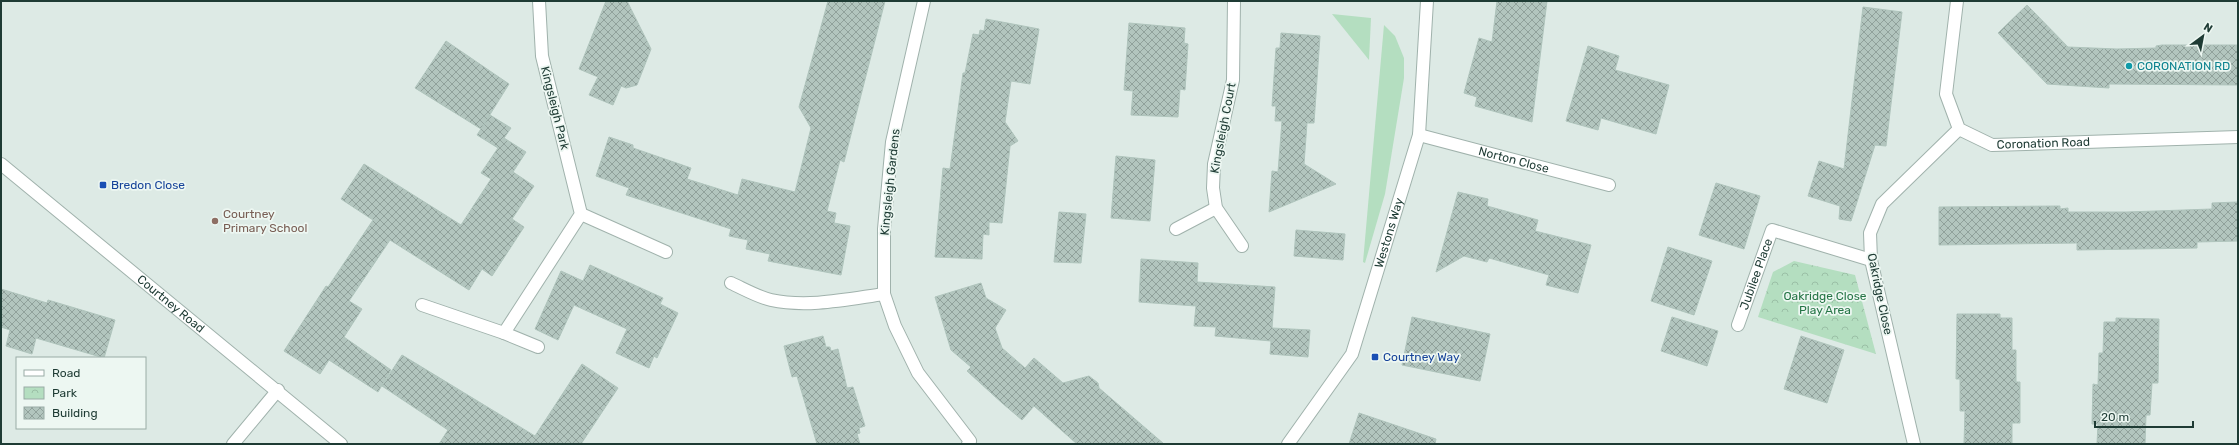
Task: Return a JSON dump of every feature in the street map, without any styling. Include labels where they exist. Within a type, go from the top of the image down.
[{"type":"street","name":"Kingsleigh Park","points":[[539,1],[542,56],[581,214]]},
{"type":"street","name":"Kingsleigh Gardens","points":[[924,1],[892,142],[884,229],[884,294],[895,326],[918,373],[971,443]]},
{"type":"street","name":"Kingsleigh Court","points":[[1234,1],[1233,80],[1214,164],[1213,188],[1216,208],[1242,246]]},
{"type":"street","name":"Westons Way","points":[[1288,444],[1352,354],[1418,135],[1427,1]]},
{"type":"street","points":[[1957,1],[1946,94],[1959,129]]},
{"type":"street","name":"Coronation Road","points":[[1959,129],[1992,145],[2238,137]]},
{"type":"street","name":"Oakridge Close","points":[[1914,444],[1871,260],[1870,233],[1882,204],[1959,129]]},
{"type":"street","name":"Norton Close","points":[[1418,135],[1609,185]]},
{"type":"street","name":"Courtney Road","points":[[1,164],[278,390],[341,444]]},
{"type":"street","points":[[1176,229],[1216,208]]},
{"type":"street","points":[[504,333],[581,214],[666,252]]},
{"type":"street","name":"Jubilee Place","points":[[1738,325],[1772,230],[1871,260]]},
{"type":"street","points":[[731,283],[770,300],[799,302],[829,301],[884,294]]},
{"type":"street","points":[[422,305],[504,333],[538,347]]},
{"type":"street","points":[[233,444],[278,390]]},
{"type":"green space","points":[[1332,14],[1371,18],[1369,60]]},
{"type":"green space","points":[[1384,25],[1395,36],[1404,58],[1404,78],[1385,194],[1365,263],[1363,262]]},
{"type":"green space","name":"Oakridge Close Play Area","points":[[1794,261],[1855,275],[1876,354],[1758,317],[1773,272]]},
{"type":"building","points":[[606,1],[627,1],[651,49],[637,85],[626,88],[621,86],[613,105],[589,95],[598,77],[579,69]]},
{"type":"building","points":[[828,1],[885,1],[844,162],[840,160],[827,211],[836,213],[834,223],[850,226],[841,275],[768,261],[770,254],[746,249],[748,240],[729,236],[731,229],[626,195],[629,188],[596,176],[609,137],[633,145],[633,148],[691,168],[687,179],[738,195],[742,179],[795,192],[811,128],[799,107]]},
{"type":"building","points":[[1497,1],[1547,1],[1532,122],[1475,106],[1477,97],[1464,93],[1479,38],[1492,42]]},
{"type":"building","points":[[2027,5],[2068,47],[2117,49],[2156,48],[2156,46],[2162,45],[2238,45],[2238,85],[2109,84],[2109,88],[2047,84],[1998,33]]},
{"type":"building","points":[[1863,7],[1902,12],[1886,146],[1875,145],[1851,221],[1839,219],[1840,206],[1808,196],[1819,161],[1844,169]]},
{"type":"building","points":[[986,19],[1039,29],[1030,84],[1011,81],[1005,122],[1018,141],[1010,146],[1002,223],[989,222],[989,235],[983,234],[982,259],[935,257],[943,168],[950,169],[963,73],[965,73],[973,34],[979,35],[980,30],[984,31]]},
{"type":"building","points":[[1129,23],[1185,28],[1184,43],[1188,44],[1185,90],[1180,89],[1178,117],[1131,115],[1133,91],[1124,90]]},
{"type":"building","points":[[1281,33],[1320,36],[1314,123],[1307,123],[1304,164],[1336,184],[1269,212],[1272,171],[1278,172],[1282,121],[1275,121],[1276,106],[1272,106],[1276,48],[1280,48]]},
{"type":"building","points":[[446,41],[509,84],[481,129],[415,88]]},
{"type":"building","points":[[1588,46],[1619,56],[1615,70],[1669,85],[1656,134],[1601,118],[1598,130],[1566,121]]},
{"type":"building","points":[[490,115],[511,128],[504,138],[526,152],[513,172],[534,186],[512,219],[524,227],[492,276],[482,269],[469,290],[390,240],[349,301],[362,309],[344,337],[391,370],[378,392],[329,360],[320,374],[284,351],[326,286],[328,287],[373,220],[341,199],[364,164],[461,225],[491,179],[481,173],[498,148],[477,135]]},
{"type":"building","points":[[1116,156],[1155,160],[1150,221],[1111,218]]},
{"type":"building","points":[[1716,183],[1760,196],[1744,249],[1699,235]]},
{"type":"building","points":[[1458,192],[1488,199],[1487,206],[1538,220],[1535,231],[1591,245],[1578,293],[1546,285],[1549,275],[1489,258],[1487,262],[1464,256],[1436,272]]},
{"type":"building","points":[[2238,202],[2238,241],[2197,242],[2197,248],[2077,250],[2077,243],[1939,245],[1939,207],[2060,206],[2060,209],[2068,208],[2068,212],[2127,212],[2212,209],[2212,203]]},
{"type":"building","points":[[1059,212],[1086,214],[1081,263],[1054,262]]},
{"type":"building","points":[[1296,230],[1345,234],[1343,260],[1294,256]]},
{"type":"building","points":[[1668,247],[1712,261],[1694,315],[1651,301]]},
{"type":"building","points":[[1141,259],[1198,263],[1197,282],[1275,287],[1272,328],[1310,330],[1308,357],[1270,354],[1271,341],[1215,336],[1216,327],[1194,326],[1196,306],[1139,302]]},
{"type":"building","points":[[590,265],[663,298],[660,304],[678,313],[657,358],[654,356],[649,368],[616,353],[627,329],[574,305],[558,340],[535,329],[561,271],[583,281]]},
{"type":"building","points":[[981,283],[986,298],[1006,310],[995,328],[1002,348],[1025,368],[1034,358],[1063,383],[1089,376],[1098,383],[1099,388],[1164,444],[1077,444],[1034,406],[1022,420],[1002,403],[967,371],[971,367],[951,350],[935,297]]},
{"type":"building","points":[[1,289],[47,303],[48,300],[115,320],[104,357],[36,338],[32,354],[6,346],[10,330],[1,327]]},
{"type":"building","points":[[1957,314],[2000,314],[2000,318],[2012,318],[2012,350],[2016,350],[2016,382],[2020,382],[2020,423],[2012,423],[2012,444],[1964,444],[1965,411],[1960,411],[1960,379],[1956,379]]},
{"type":"building","points":[[1412,317],[1490,334],[1480,381],[1402,365]]},
{"type":"building","points":[[1672,317],[1718,331],[1707,366],[1661,351]]},
{"type":"building","points":[[2116,318],[2159,319],[2158,383],[2152,383],[2150,415],[2146,415],[2145,444],[2097,444],[2098,424],[2092,424],[2093,384],[2098,385],[2099,353],[2103,353],[2104,322],[2116,322]]},
{"type":"building","points":[[823,336],[826,347],[830,347],[831,351],[838,349],[847,388],[853,387],[865,426],[859,428],[860,433],[857,434],[860,444],[817,444],[797,376],[792,377],[784,346]]},
{"type":"building","points":[[1801,336],[1844,350],[1827,403],[1784,389]]},
{"type":"building","points":[[402,355],[535,436],[582,364],[618,388],[581,444],[439,444],[448,430],[382,386]]},
{"type":"building","points":[[1359,413],[1436,439],[1435,444],[1349,444]]},
{"type":"place","name":"CORONATION RD","points":[[2129,66]]},
{"type":"place","name":"Bredon Close","points":[[103,185]]},
{"type":"place","name":"Courtney Primary School","points":[[215,221]]},
{"type":"place","name":"Courtney Way","points":[[1375,357]]}]
